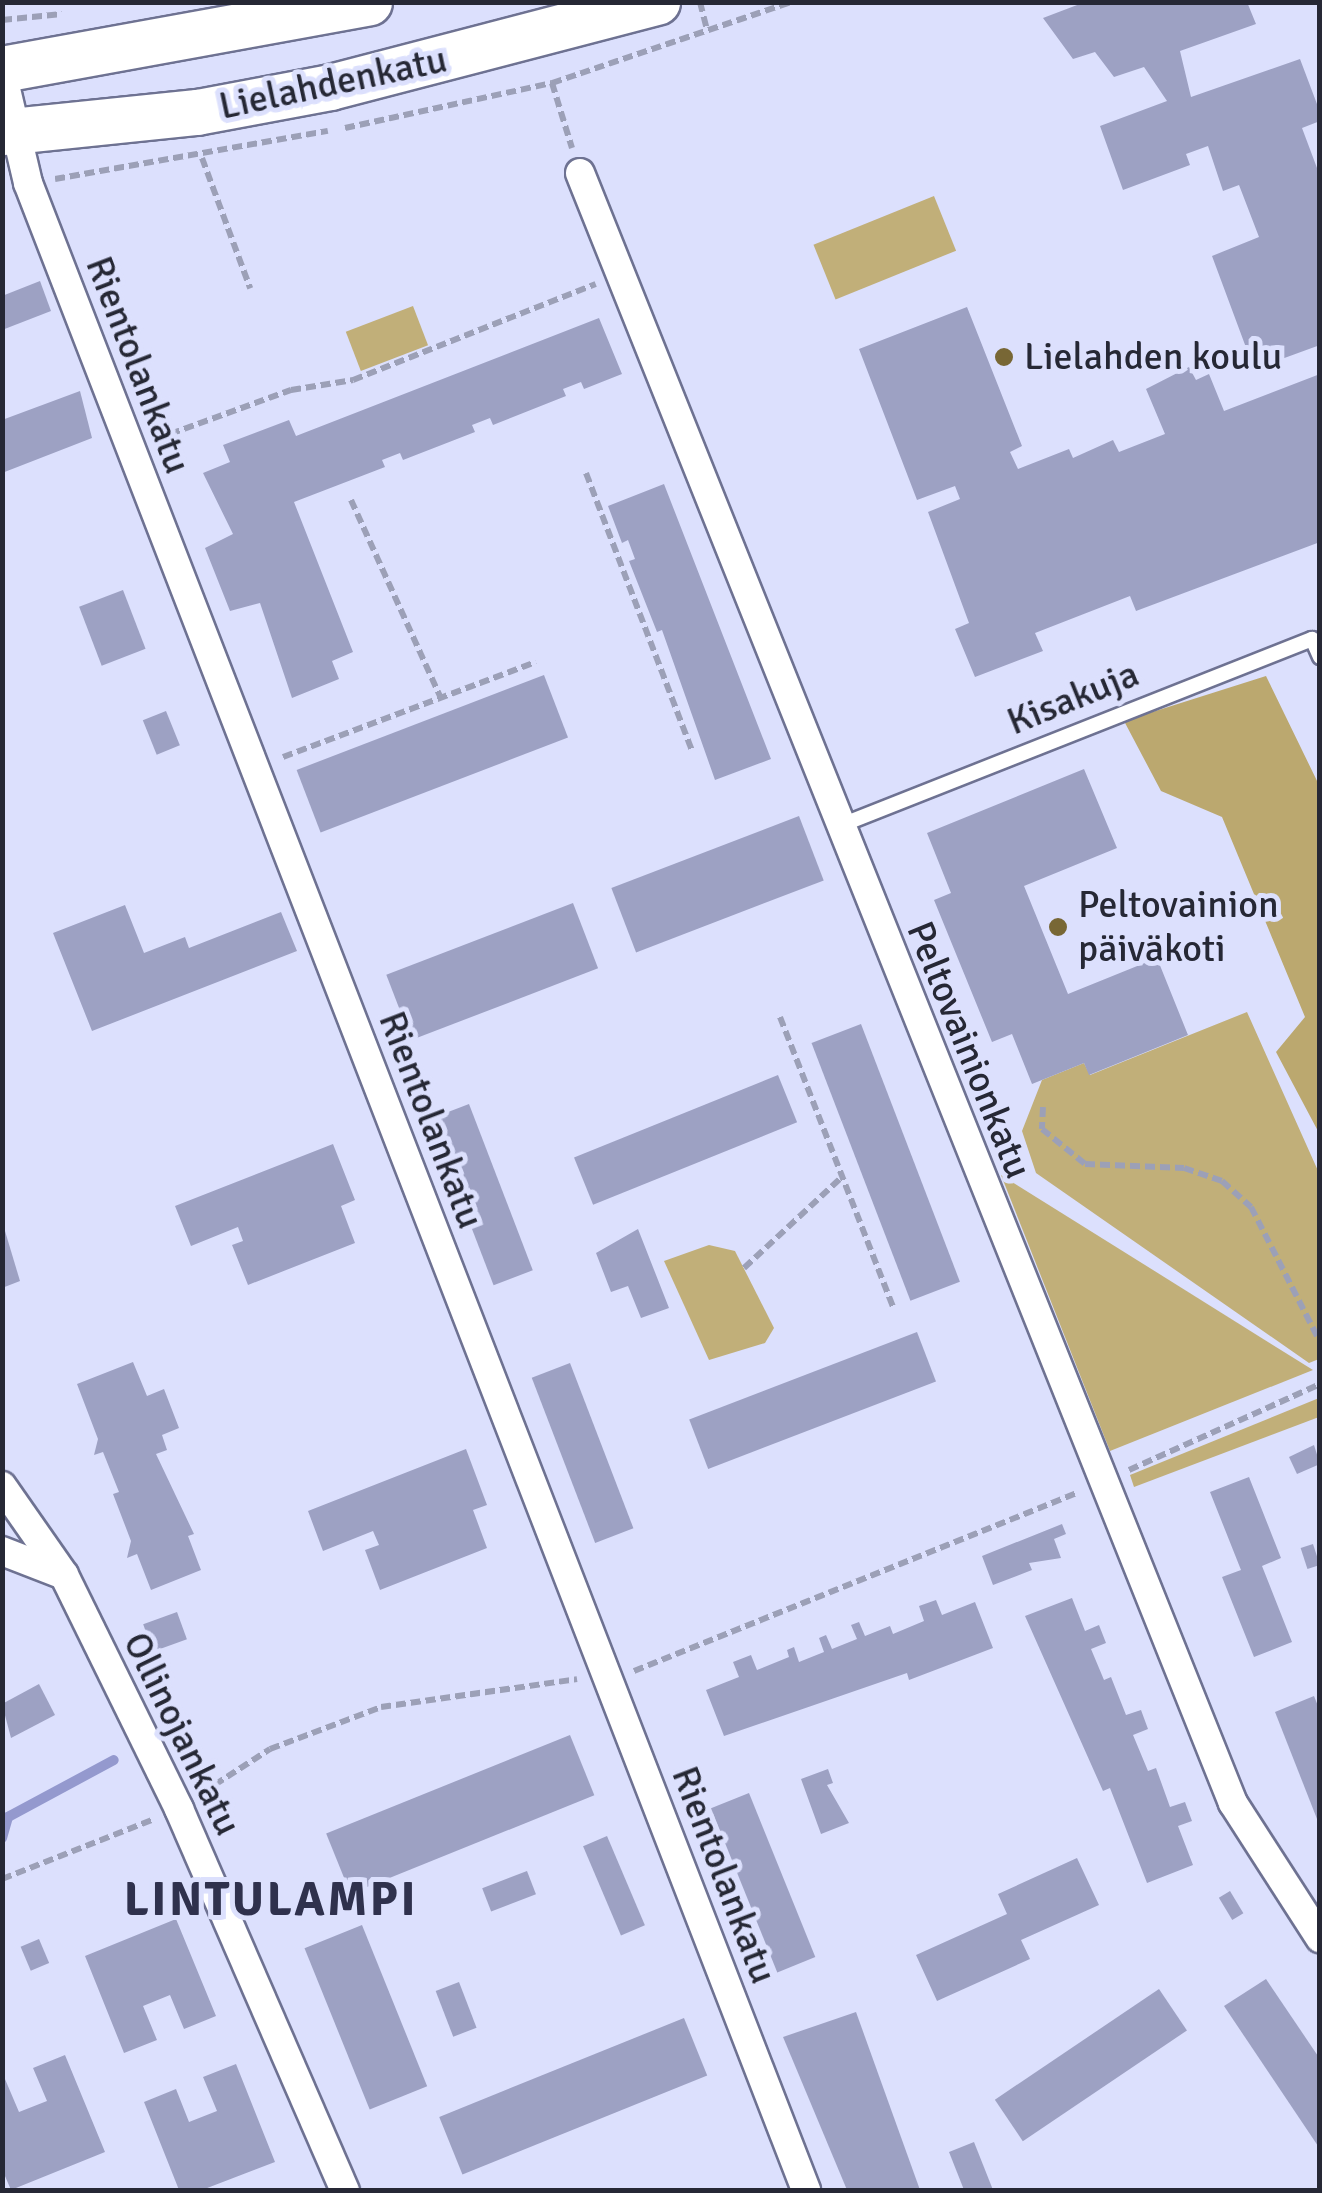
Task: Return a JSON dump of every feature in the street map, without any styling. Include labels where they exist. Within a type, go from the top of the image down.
[{"type":"main road","name":"Lielahdenkatu","points":[[2,70],[369,2]]},
{"type":"main road","name":"Lielahdenkatu","points":[[10,131],[197,112],[330,86],[657,2]]},
{"type":"street","name":"Rientolankatu","points":[[2,70],[10,131],[28,183],[806,2190]]},
{"type":"street","name":"Peltovainionkatu","points":[[580,173],[1100,1483],[1233,1803],[1314,1919]]},
{"type":"street","name":"Ollinojankatu","points":[[2,1486],[64,1574],[178,1809],[344,2190]]},
{"type":"street","points":[[2,1551],[64,1574]]},
{"type":"lane","name":"Kisakuja","points":[[839,826],[1312,638],[1320,657]]},
{"type":"path","points":[[700,2],[707,30],[791,2]]},
{"type":"path","points":[[552,83],[580,173]]},
{"type":"path","points":[[202,158],[250,288]]},
{"type":"path","points":[[170,434],[291,390],[353,380],[620,274]]},
{"type":"path","points":[[586,473],[692,750]]},
{"type":"path","points":[[351,500],[441,698]]},
{"type":"path","points":[[254,768],[536,662]]},
{"type":"path","points":[[780,1017],[894,1309]]},
{"type":"path","points":[[1043,1107],[1042,1129],[1085,1164],[1184,1168],[1222,1181],[1251,1207],[1320,1342]]},
{"type":"path","points":[[744,1268],[842,1177]]},
{"type":"path","points":[[2,1879],[178,1809],[270,1749],[381,1707],[637,1671],[1100,1483],[1320,1384]]},
{"type":"shaded area","points":[[934,196],[956,251],[836,299],[813,245]]},
{"type":"shaded area","points":[[413,306],[428,345],[361,371],[346,332]]},
{"type":"shaded area","points":[[1266,676],[1319,785],[1319,1133],[1276,1052],[1305,1017],[1222,817],[1161,791],[1124,721]]},
{"type":"shaded area","points":[[1247,1012],[1319,1173],[1319,1359],[1309,1363],[1036,1173],[1022,1131],[1042,1080],[1084,1063],[1090,1075]]},
{"type":"shaded area","points":[[1001,1175],[1313,1370],[1110,1451]]},
{"type":"shaded area","points":[[709,1245],[735,1251],[774,1328],[765,1343],[709,1360],[664,1261]]},
{"type":"shaded area","points":[[1319,1398],[1319,1417],[1134,1487],[1130,1475]]},
{"type":"building","points":[[1085,2],[1247,2],[1256,24],[1180,51],[1191,97],[1300,59],[1320,112],[1320,121],[1302,128],[1320,176],[1320,345],[1254,369],[1212,256],[1259,237],[1239,185],[1223,191],[1208,146],[1186,154],[1190,165],[1123,190],[1100,126],[1167,101],[1144,67],[1114,77],[1095,52],[1073,59],[1043,18]]},
{"type":"building","points":[[40,281],[51,311],[2,330],[2,296]]},
{"type":"building","points":[[967,307],[1022,446],[1010,452],[1018,469],[1069,449],[1073,458],[1113,440],[1119,452],[1165,434],[1146,389],[1189,367],[1196,380],[1209,374],[1224,411],[1320,374],[1320,542],[1136,611],[1130,596],[1035,633],[1043,651],[975,677],[955,629],[969,623],[928,512],[960,499],[955,486],[917,500],[859,349]]},
{"type":"building","points":[[599,318],[622,374],[584,389],[581,382],[563,389],[566,396],[493,425],[490,418],[472,425],[475,432],[403,460],[400,453],[382,460],[385,467],[294,502],[353,652],[332,661],[339,679],[292,698],[260,603],[230,611],[205,548],[233,534],[203,473],[230,462],[223,445],[289,420],[296,436]]},
{"type":"building","points":[[80,391],[92,438],[2,473],[2,420]]},
{"type":"building","points":[[664,484],[771,759],[715,780],[662,630],[657,632],[629,561],[635,559],[628,540],[622,543],[608,506]]},
{"type":"building","points":[[123,590],[146,649],[102,666],[79,607]]},
{"type":"building","points":[[544,675],[568,738],[321,833],[297,770]]},
{"type":"building","points":[[166,711],[180,745],[157,755],[143,720]]},
{"type":"building","name":"Peltovainion päiväkoti","points":[[1084,769],[1117,848],[1024,886],[1068,994],[1157,958],[1188,1035],[1089,1075],[1084,1063],[1032,1084],[1012,1034],[992,1042],[934,900],[951,893],[927,833]]},
{"type":"building","points":[[799,816],[824,880],[636,952],[611,888]]},
{"type":"building","points":[[573,903],[598,968],[411,1040],[386,975]]},
{"type":"building","points":[[125,905],[144,953],[185,937],[189,948],[281,912],[297,951],[92,1031],[53,933]]},
{"type":"building","points":[[861,1024],[960,1282],[910,1301],[812,1043]]},
{"type":"building","points":[[778,1075],[797,1122],[593,1205],[574,1157]]},
{"type":"building","points":[[469,1104],[533,1270],[494,1285],[430,1119]]},
{"type":"building","points":[[333,1144],[355,1200],[341,1206],[355,1243],[248,1285],[232,1245],[243,1241],[238,1227],[191,1246],[175,1206]]},
{"type":"building","points":[[2,1221],[20,1281],[2,1288]]},
{"type":"building","points":[[638,1229],[669,1308],[641,1318],[628,1286],[611,1292],[596,1253]]},
{"type":"building","points":[[917,1332],[936,1381],[708,1469],[689,1419]]},
{"type":"building","points":[[133,1362],[147,1396],[164,1389],[179,1428],[162,1435],[167,1450],[156,1454],[194,1534],[188,1536],[201,1570],[151,1590],[137,1554],[127,1558],[131,1541],[113,1494],[119,1492],[103,1452],[94,1455],[98,1439],[77,1384]]},
{"type":"building","points":[[570,1363],[633,1528],[595,1543],[532,1378]]},
{"type":"building","points":[[1314,1445],[1320,1464],[1297,1474],[1289,1457]]},
{"type":"building","points":[[466,1449],[487,1505],[473,1510],[487,1548],[380,1590],[365,1550],[379,1545],[373,1531],[323,1551],[308,1511]]},
{"type":"building","points":[[1249,1477],[1281,1558],[1262,1566],[1292,1642],[1254,1657],[1222,1577],[1241,1570],[1210,1492]]},
{"type":"building","points":[[1062,1524],[1066,1534],[1054,1539],[1061,1558],[1029,1563],[1032,1570],[993,1585],[982,1556]]},
{"type":"building","points":[[1313,1544],[1320,1565],[1307,1569],[1301,1548]]},
{"type":"building","points":[[1072,1598],[1085,1631],[1099,1625],[1106,1643],[1091,1649],[1104,1680],[1111,1677],[1126,1715],[1141,1710],[1148,1729],[1133,1735],[1148,1771],[1156,1768],[1170,1807],[1185,1802],[1192,1821],[1178,1826],[1193,1865],[1147,1883],[1110,1788],[1103,1791],[1025,1616]]},
{"type":"building","points":[[936,1600],[942,1615],[975,1602],[993,1648],[909,1680],[907,1673],[724,1736],[706,1690],[739,1677],[733,1662],[751,1655],[757,1670],[789,1657],[787,1650],[794,1647],[799,1662],[824,1652],[819,1638],[826,1635],[832,1649],[857,1639],[851,1625],[859,1622],[865,1636],[890,1626],[893,1634],[924,1621],[919,1606]]},
{"type":"building","points":[[177,1612],[187,1639],[153,1652],[143,1624]]},
{"type":"building","points":[[39,1684],[55,1715],[11,1738],[2,1704]]},
{"type":"building","points":[[1314,1696],[1320,1711],[1319,1824],[1275,1712]]},
{"type":"building","points":[[570,1735],[594,1795],[351,1894],[326,1834]]},
{"type":"building","points":[[828,1769],[833,1783],[827,1785],[849,1823],[821,1834],[801,1779]]},
{"type":"building","points":[[749,1793],[815,1957],[777,1972],[711,1808]]},
{"type":"building","points":[[607,1836],[645,1925],[621,1935],[583,1846]]},
{"type":"building","points":[[1077,1858],[1099,1905],[1021,1940],[1030,1959],[937,2001],[916,1955],[1007,1914],[998,1894]]},
{"type":"building","points":[[527,1871],[536,1894],[491,1912],[482,1888]]},
{"type":"building","points":[[1230,1891],[1243,1913],[1232,1920],[1219,1898]]},
{"type":"building","points":[[176,1919],[216,2016],[184,2029],[170,1995],[143,2006],[157,2040],[124,2053],[85,1956]]},
{"type":"building","points":[[362,1925],[427,2086],[370,2110],[305,1948]]},
{"type":"building","points":[[39,1939],[49,1963],[31,1971],[21,1947]]},
{"type":"building","points":[[1266,1979],[1320,2059],[1320,2149],[1224,2006]]},
{"type":"building","points":[[459,1982],[477,2028],[453,2037],[436,1991]]},
{"type":"building","points":[[1159,1989],[1187,2030],[1023,2141],[995,2100]]},
{"type":"building","points":[[856,2012],[920,2190],[847,2190],[783,2037]]},
{"type":"building","points":[[684,2018],[707,2075],[462,2174],[439,2117]]},
{"type":"building","points":[[65,2055],[105,2152],[11,2190],[2,2169],[2,2072],[19,2112],[47,2101],[33,2068]]},
{"type":"building","points":[[236,2064],[275,2162],[202,2190],[179,2190],[144,2102],[176,2089],[189,2122],[217,2111],[203,2077]]},
{"type":"building","points":[[974,2142],[993,2190],[964,2190],[949,2152]]},
{"type":"waterway","points":[[2,1838],[8,1817],[114,1760]]},
{"type":"place","name":"Lielahden koulu","points":[[1004,357]]},
{"type":"place","name":"Peltovainion päiväkoti","points":[[1058,927]]},
{"type":"district","name":"LINTULAMPI","points":[[271,1900]]}]
